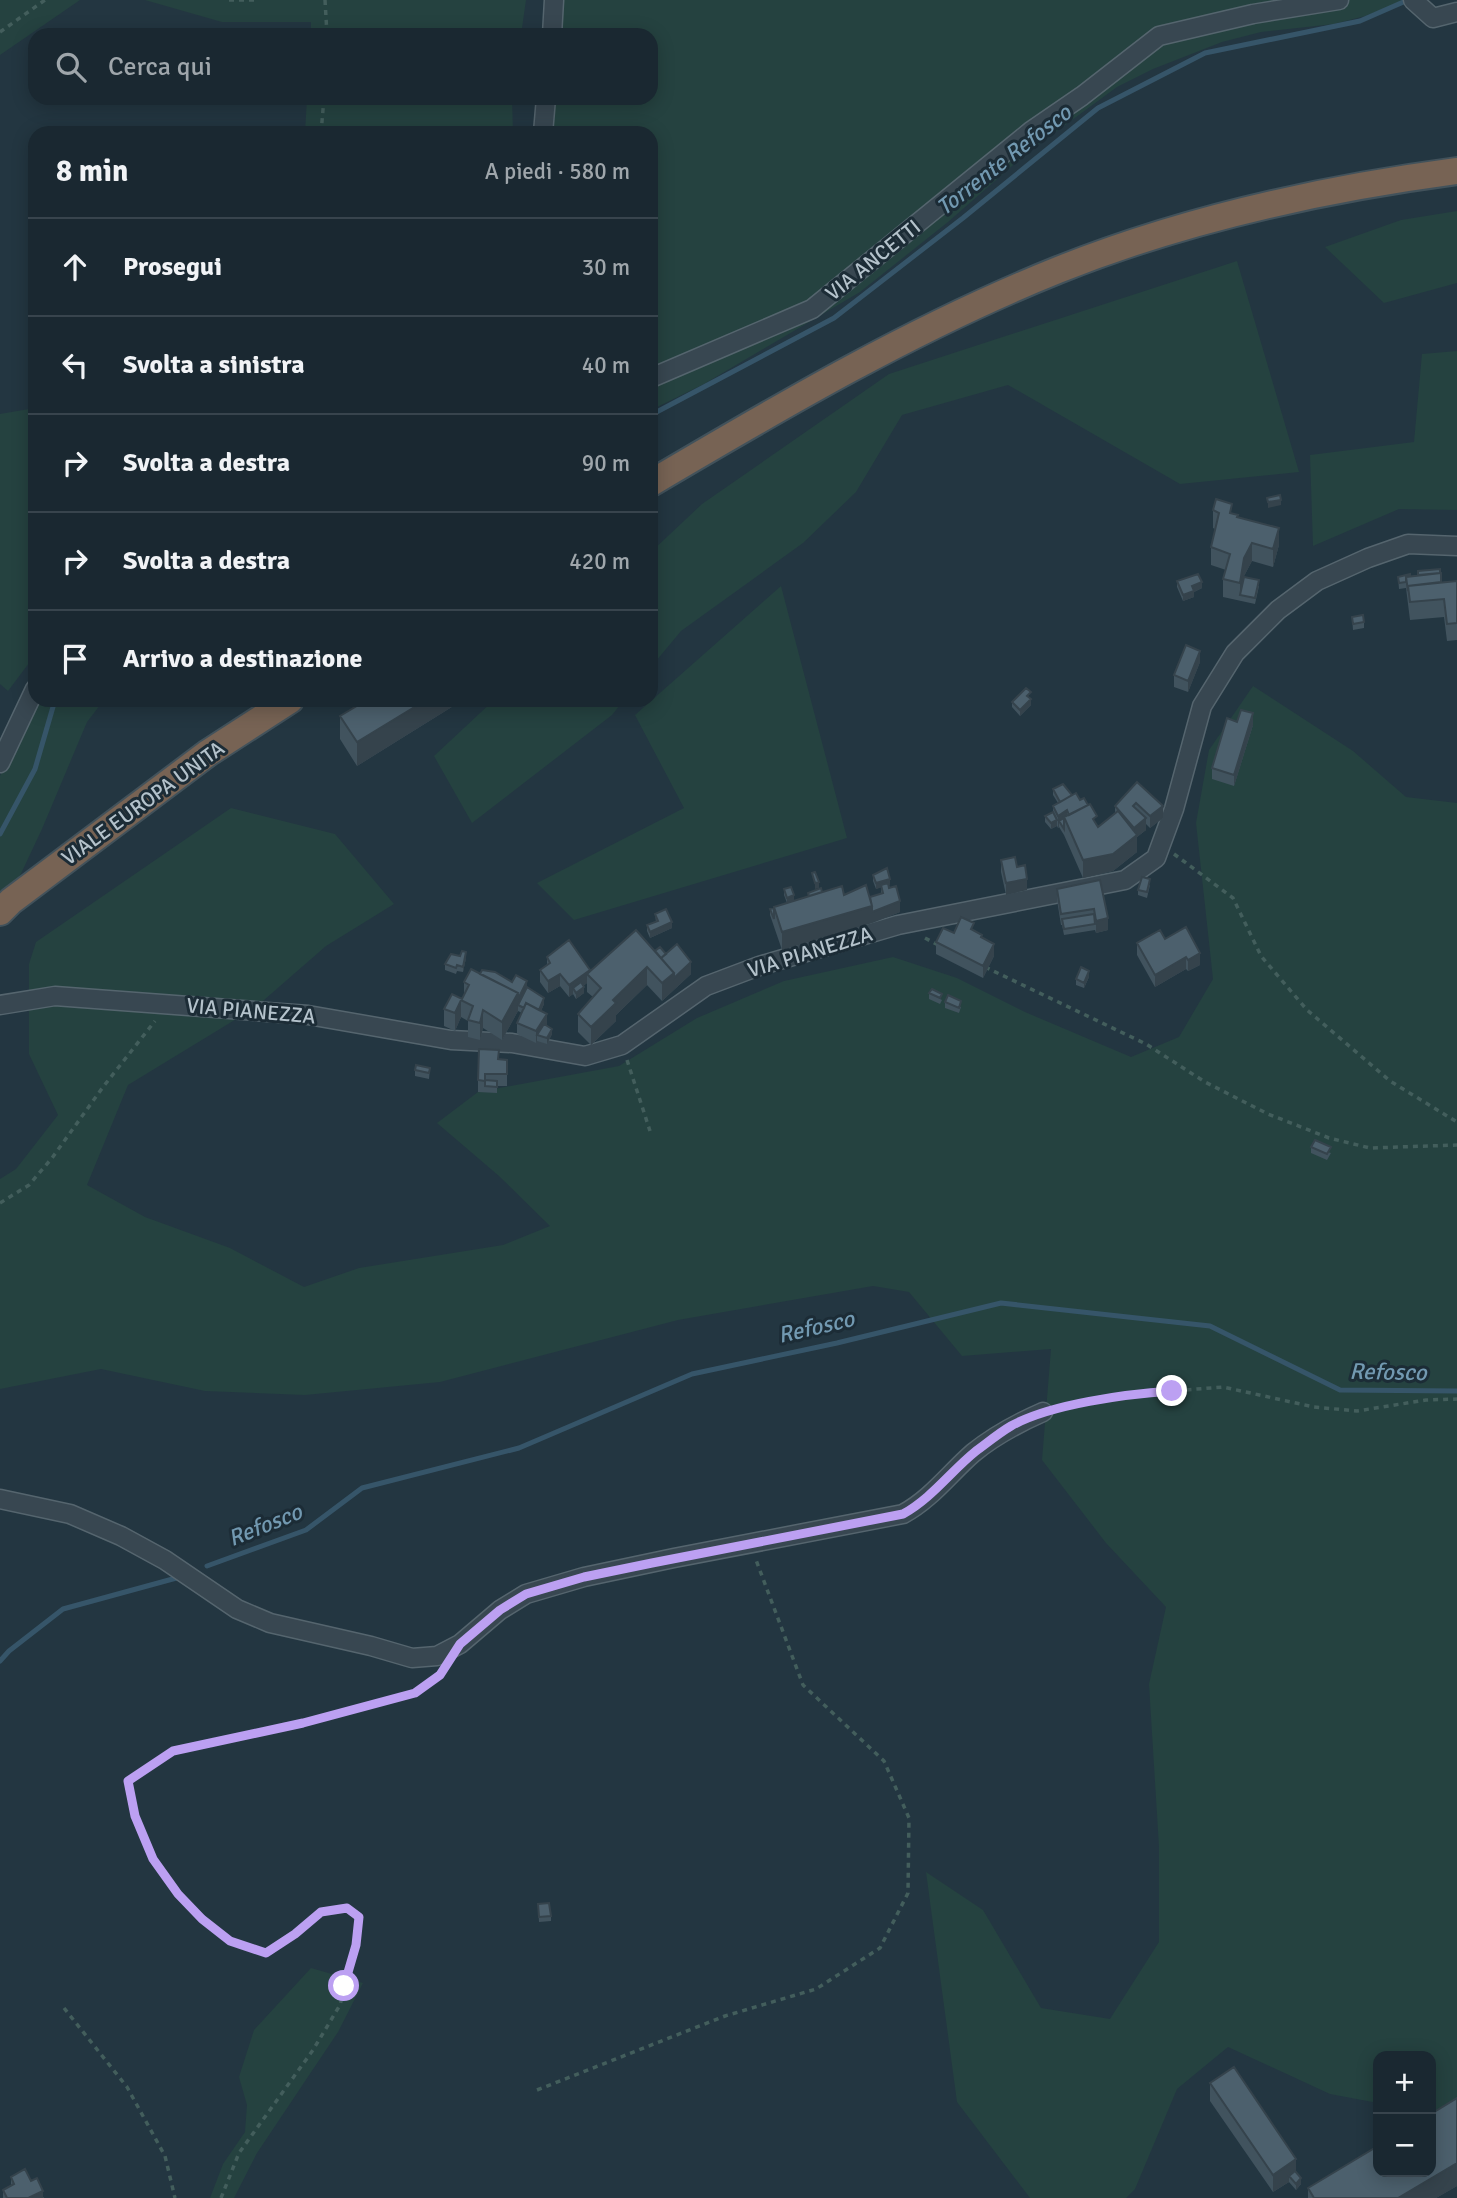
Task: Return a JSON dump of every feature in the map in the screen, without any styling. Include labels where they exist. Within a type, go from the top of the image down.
[{"type":"highway","points":[[658,479],[760,418],[938,322],[1059,269],[1198,222],[1314,196],[1457,171]]},
{"type":"highway","name":"VIALE EUROPA UNITA","points":[[0,912],[208,753],[279,707]]},
{"type":"street","points":[[552,28],[554,0]]},
{"type":"street","name":"VIA ANCETTI","points":[[658,375],[812,309],[1031,131],[1159,36],[1254,14],[1339,0]]},
{"type":"street","points":[[1413,0],[1433,18],[1457,12]]},
{"type":"street","points":[[544,126],[545,105]]},
{"type":"street","name":"VIA PIANEZZA","points":[[0,1005],[55,996],[308,1015],[451,1040],[512,1043],[585,1056],[622,1045],[706,986],[759,966],[898,925],[955,916],[1125,880],[1156,858],[1174,809],[1202,706],[1235,653],[1278,610],[1317,581],[1408,544],[1457,546]]},
{"type":"street","points":[[0,763],[28,704]]},
{"type":"street","points":[[0,1499],[70,1514],[121,1536],[165,1560],[237,1609],[270,1623],[412,1658],[437,1656],[460,1644],[500,1610],[526,1594],[597,1574],[903,1514],[918,1506],[974,1453],[1001,1433],[1044,1412]]},
{"type":"path","points":[[0,32],[45,0]]},
{"type":"path","points":[[229,0],[254,0]]},
{"type":"path","points":[[325,0],[327,28]]},
{"type":"path","points":[[322,126],[323,105]]},
{"type":"path","points":[[1161,844],[1233,898],[1261,956],[1307,1010],[1390,1081],[1457,1122]]},
{"type":"path","points":[[898,925],[948,949]]},
{"type":"path","points":[[985,967],[1146,1044],[1205,1082],[1268,1114],[1329,1138],[1370,1148],[1457,1145]]},
{"type":"path","points":[[0,1203],[29,1185],[52,1158],[169,1003]]},
{"type":"path","points":[[622,1045],[650,1131]]},
{"type":"path","points":[[1044,1412],[1147,1393],[1223,1387],[1314,1407],[1357,1411],[1426,1400],[1457,1399]]},
{"type":"path","points":[[537,2090],[725,2016],[816,1989],[880,1948],[908,1894],[909,1818],[884,1760],[803,1685],[749,1545]]},
{"type":"path","points":[[221,2198],[239,2153],[313,2050],[340,2005],[356,1945],[359,1917],[347,1908],[321,1912],[266,1953],[230,1941],[202,1919],[178,1894],[153,1859],[135,1816],[128,1781],[173,1751],[303,1723],[415,1693],[440,1675],[460,1644]]},
{"type":"path","points":[[64,2008],[127,2087],[165,2156],[175,2198]]},
{"type":"green space","points":[[0,0],[80,0],[39,28],[28,28],[28,36],[0,55]]},
{"type":"green space","points":[[145,0],[526,0],[522,28],[311,28],[311,22],[222,22]]},
{"type":"green space","points":[[553,0],[1407,0],[1334,24],[1261,32],[1222,42],[1153,69],[1117,87],[1027,153],[948,222],[860,292],[704,384],[658,407],[658,126],[540,126],[540,105],[658,105],[658,28],[549,28]]},
{"type":"green space","points":[[307,105],[512,105],[513,126],[305,126]]},
{"type":"green space","points":[[1457,211],[1457,283],[1384,303],[1325,247],[1401,220]]},
{"type":"green space","points":[[1237,261],[1299,472],[1180,484],[1008,385],[902,415],[856,492],[803,543],[681,631],[658,659],[658,545],[702,504],[889,374]]},
{"type":"green space","points":[[1457,351],[1457,510],[1399,509],[1313,546],[1310,455],[1414,442],[1422,354]]},
{"type":"green space","points":[[28,409],[28,664],[8,691],[0,684],[0,414]]},
{"type":"green space","points":[[781,586],[847,838],[574,920],[537,883],[684,808],[635,715],[644,707],[658,707],[658,695]]},
{"type":"green space","points":[[1253,686],[1353,751],[1406,797],[1457,803],[1457,2112],[1436,2111],[1436,2051],[1373,2051],[1373,2102],[1330,2094],[1228,2047],[1177,2089],[1135,2189],[1126,2198],[1030,2198],[957,2102],[926,1872],[983,1910],[1041,2008],[1110,2019],[1159,1942],[1159,1847],[1149,1684],[1166,1607],[1106,1543],[1042,1460],[1051,1349],[962,1356],[909,1292],[873,1286],[678,1320],[440,1382],[305,1395],[205,1391],[101,1369],[0,1389],[0,1179],[16,1169],[58,1115],[29,1054],[29,964],[36,942],[231,808],[335,834],[394,904],[326,946],[256,1007],[128,1085],[87,1185],[145,1217],[230,1248],[304,1287],[359,1268],[503,1245],[550,1226],[499,1176],[437,1123],[478,1092],[619,1066],[697,1018],[784,981],[893,957],[957,978],[1025,1012],[1131,1057],[1179,1037],[1213,979],[1196,823],[1209,750]]},
{"type":"green space","points":[[32,707],[99,707],[87,722],[18,880],[0,891],[0,776]]},
{"type":"green space","points":[[486,707],[618,707],[612,715],[472,823],[434,756]]},
{"type":"green space","points":[[311,1968],[363,1983],[338,2032],[257,2153],[234,2198],[210,2198],[223,2164],[245,2132],[247,2105],[239,2077],[254,2030]]},
{"type":"building","points":[[1280,495],[1281,500],[1268,502],[1267,498]]},
{"type":"building","points":[[1216,499],[1232,504],[1230,513],[1238,515],[1237,517],[1279,528],[1273,549],[1252,543],[1244,558],[1240,583],[1223,579],[1230,554],[1211,547],[1219,513],[1213,510]]},
{"type":"building","points":[[1440,569],[1440,573],[1418,575],[1418,571]]},
{"type":"building","points":[[1441,573],[1441,582],[1408,586],[1408,591],[1406,577]]},
{"type":"building","points":[[1198,574],[1202,582],[1192,586],[1194,591],[1183,595],[1177,581]]},
{"type":"building","points":[[1410,574],[1406,577],[1406,582],[1399,583],[1398,577]]},
{"type":"building","points":[[1244,577],[1259,580],[1255,598],[1240,595]]},
{"type":"building","points":[[1457,581],[1457,623],[1447,624],[1444,599],[1410,602],[1408,586]]},
{"type":"building","points":[[1363,615],[1364,622],[1353,624],[1352,617]]},
{"type":"building","points":[[1186,645],[1200,651],[1188,681],[1174,675]]},
{"type":"building","points":[[1026,688],[1031,692],[1027,696],[1031,699],[1020,710],[1012,702]]},
{"type":"building","points":[[355,707],[414,707],[357,742],[340,716]]},
{"type":"building","points":[[1241,710],[1253,713],[1234,775],[1212,768],[1227,718],[1237,722]]},
{"type":"building","points":[[1137,782],[1163,806],[1150,816],[1136,803],[1133,806],[1146,818],[1134,828],[1115,806]]},
{"type":"building","points":[[1063,784],[1072,795],[1060,802],[1053,789]]},
{"type":"building","points":[[1076,793],[1080,800],[1084,798],[1088,805],[1069,815],[1067,810],[1058,816],[1053,806]]},
{"type":"building","points":[[1090,804],[1097,816],[1093,819],[1098,827],[1118,811],[1137,835],[1113,854],[1083,860],[1064,817]]},
{"type":"building","points":[[1053,812],[1057,820],[1051,823],[1045,816]]},
{"type":"building","points":[[1015,857],[1017,867],[1025,865],[1027,879],[1006,883],[1001,860]]},
{"type":"building","points":[[887,868],[890,879],[876,883],[873,875]]},
{"type":"building","points":[[815,872],[819,882],[815,883],[812,873]]},
{"type":"building","points":[[1142,877],[1150,879],[1147,892],[1138,890]]},
{"type":"building","points":[[1100,880],[1108,918],[1096,921],[1094,909],[1061,914],[1057,889]]},
{"type":"building","points":[[888,883],[889,888],[896,886],[900,901],[872,912],[870,897],[883,893],[881,885]]},
{"type":"building","points":[[866,885],[872,906],[782,932],[774,907],[842,886],[844,895]]},
{"type":"building","points":[[791,887],[794,895],[787,898],[784,889]]},
{"type":"building","points":[[821,888],[822,892],[809,896],[808,893]]},
{"type":"building","points":[[666,909],[672,922],[650,932],[647,925],[658,921],[655,914]]},
{"type":"building","points":[[1094,914],[1095,924],[1064,929],[1062,919]]},
{"type":"building","points":[[961,917],[974,923],[971,929],[994,944],[983,966],[936,942],[943,928],[954,933]]},
{"type":"building","points":[[1186,927],[1200,953],[1188,960],[1186,957],[1155,975],[1137,943],[1160,930],[1165,939]]},
{"type":"building","points":[[636,930],[674,973],[662,983],[647,967],[613,1000],[616,1003],[591,1027],[578,1014],[601,988],[587,974]]},
{"type":"building","points":[[569,940],[590,970],[569,985],[560,974],[548,981],[540,970],[550,963],[547,957]]},
{"type":"building","points":[[677,944],[691,962],[674,978],[674,973],[661,958]]},
{"type":"building","points":[[660,947],[666,954],[661,958],[655,951]]},
{"type":"building","points":[[462,951],[466,952],[463,967],[457,965],[456,968],[445,964],[451,954],[460,956]]},
{"type":"building","points":[[1081,967],[1089,971],[1084,983],[1076,979]]},
{"type":"building","points":[[471,969],[518,993],[502,1022],[483,1010],[480,1023],[468,1020],[473,1006],[461,1000],[455,1013],[444,1009],[452,994],[462,999],[469,985],[464,982]]},
{"type":"building","points":[[482,970],[495,972],[512,982],[516,975],[527,981],[518,999],[518,993],[480,974]]},
{"type":"building","points":[[581,982],[584,987],[576,993],[573,988]]},
{"type":"building","points":[[527,987],[544,998],[539,1010],[526,1003],[524,1008],[518,1005]]},
{"type":"building","points":[[932,989],[942,994],[940,998],[929,993]]},
{"type":"building","points":[[948,995],[961,1001],[959,1008],[945,1002]]},
{"type":"building","points":[[526,1003],[547,1014],[536,1031],[517,1023]]},
{"type":"building","points":[[544,1024],[552,1029],[547,1038],[537,1035]]},
{"type":"building","points":[[479,1049],[499,1050],[498,1059],[507,1060],[507,1074],[485,1074],[485,1081],[478,1080]]},
{"type":"building","points":[[416,1065],[430,1068],[429,1073],[415,1070]]},
{"type":"building","points":[[485,1080],[497,1081],[497,1087],[485,1086]]},
{"type":"building","points":[[1315,1140],[1331,1147],[1327,1154],[1311,1147]]},
{"type":"building","points":[[549,1903],[551,1916],[539,1917],[538,1904]]},
{"type":"building","points":[[1234,2067],[1296,2159],[1273,2175],[1210,2083]]},
{"type":"building","points":[[1457,2098],[1457,2163],[1436,2175],[1436,2114],[1436,2111]]},
{"type":"building","points":[[1373,2149],[1373,2177],[1433,2177],[1398,2198],[1314,2198],[1308,2188]]},
{"type":"building","points":[[25,2169],[31,2181],[37,2178],[43,2191],[31,2198],[7,2198],[3,2190],[14,2184],[11,2177]]},
{"type":"building","points":[[1295,2171],[1301,2178],[1296,2184],[1289,2176]]},
{"type":"waterway","name":"Torrente Refosco","points":[[658,411],[834,318],[1098,108],[1205,53],[1360,21],[1408,0]]},
{"type":"waterway","name":"Torrente Refosco","points":[[0,834],[35,769],[53,707]]},
{"type":"waterway","name":"Refosco","points":[[207,1566],[306,1530],[362,1488],[519,1448],[692,1374],[837,1343],[1001,1303],[1210,1326],[1340,1390],[1457,1391]]},
{"type":"waterway","name":"Refosco","points":[[0,1661],[63,1609],[180,1577]]},
{"type":"route","points":[[344,1986],[356,1945],[359,1917],[347,1908],[321,1912],[266,1953],[230,1941],[202,1919],[178,1894],[153,1859],[135,1816],[128,1781],[173,1751],[303,1723],[415,1693],[440,1675],[460,1644],[500,1610],[526,1594],[584,1577],[903,1514],[918,1506],[974,1453],[1010,1426],[1044,1412],[1172,1391]]}]
